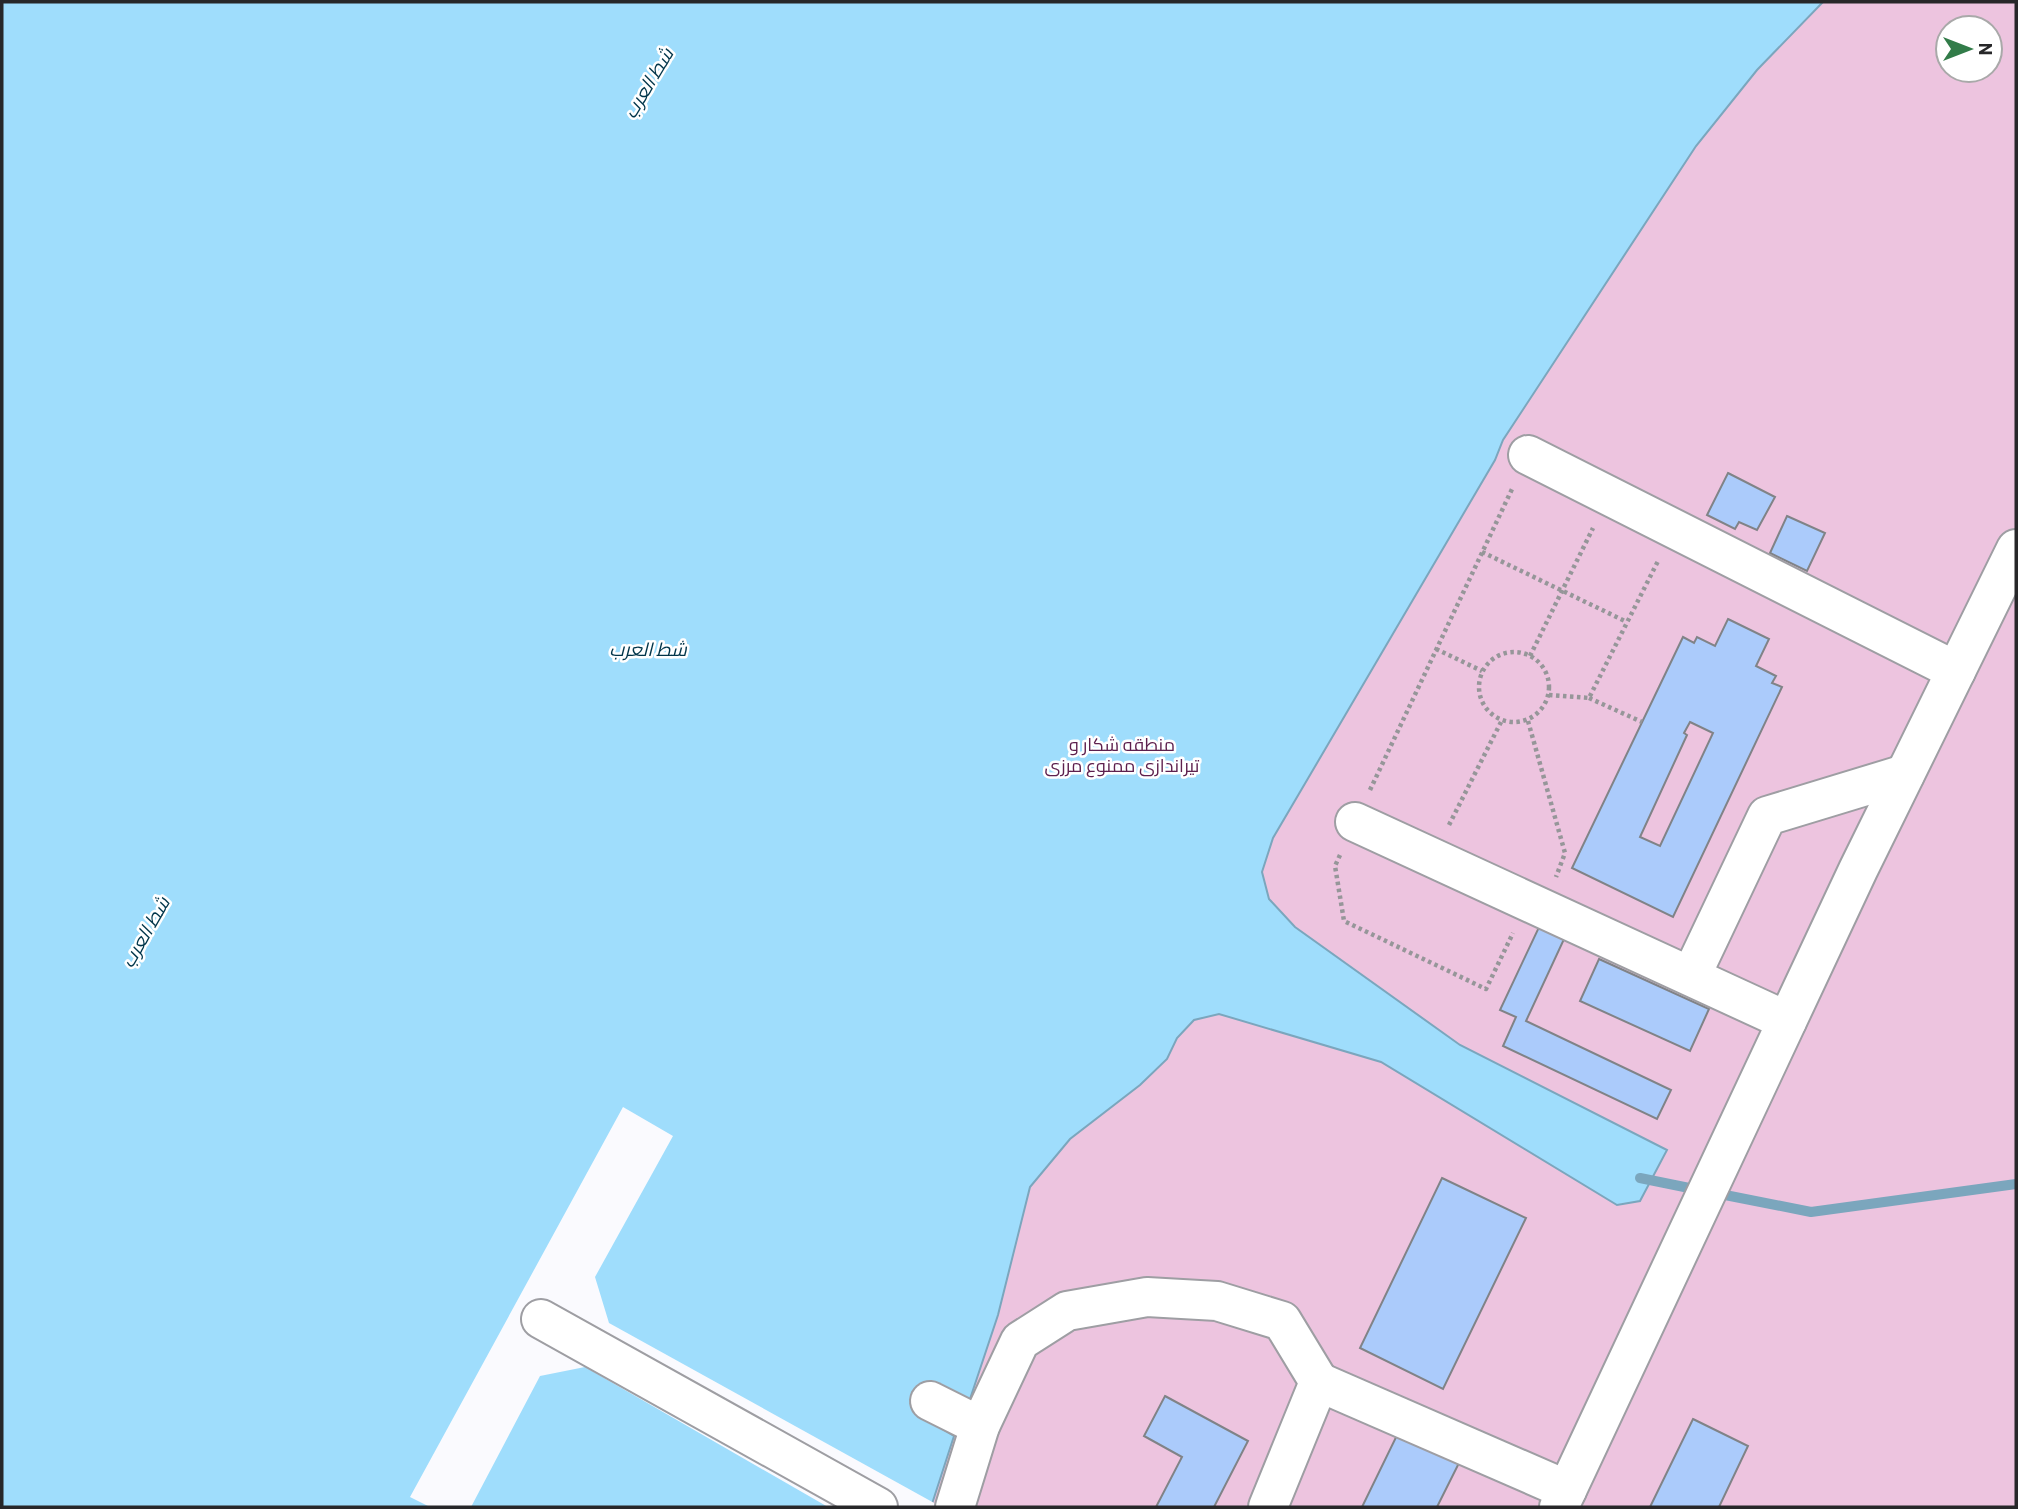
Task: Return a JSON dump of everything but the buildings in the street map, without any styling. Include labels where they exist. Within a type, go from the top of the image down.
[{"type":"lane","points":[[1528,455],[1956,671]]},
{"type":"lane","points":[[955,1507],[980,1426],[1020,1340],[1067,1311],[1147,1297],[1217,1301],[1282,1321],[1319,1381],[1563,1499],[1787,1021],[2016,549]]},
{"type":"lane","points":[[1691,976],[1767,816],[1905,774]]},
{"type":"lane","points":[[1354,822],[1787,1021]]},
{"type":"lane","points":[[541,1319],[878,1507]]},
{"type":"lane","points":[[1268,1507],[1319,1381]]},
{"type":"lane","points":[[930,1401],[980,1426]]},
{"type":"path","points":[[1528,455],[1335,866],[1344,921],[1486,989],[1565,853],[1528,721]]},
{"type":"path","points":[[1530,656],[1609,496]]},
{"type":"path","points":[[1589,698],[1674,529]]},
{"type":"path","points":[[1482,552],[1627,622]]},
{"type":"path","points":[[1436,649],[1482,671]]},
{"type":"path","points":[[1510,652],[1530,656],[1540,663],[1549,678],[1549,695],[1542,710],[1528,721],[1511,723],[1495,717],[1483,704],[1479,688],[1482,671],[1494,658],[1510,652]]},
{"type":"path","points":[[1549,695],[1589,698],[1642,722]]},
{"type":"path","points":[[1433,858],[1502,720]]},
{"type":"green space","name":"شط العرب","points":[[697,2],[2016,2],[2016,1507],[2,1507]]},
{"type":"water","name":"شط العرب","points":[[2,2],[1823,2],[1757,70],[1696,146],[1503,440],[1495,460],[1273,838],[1262,872],[1269,899],[1295,927],[1460,1045],[1667,1150],[1640,1201],[1617,1205],[1381,1062],[1219,1014],[1194,1020],[1177,1038],[1167,1059],[1140,1085],[1070,1139],[1030,1187],[998,1315],[969,1402],[924,1418],[954,1436],[931,1507],[2,1507]]},
{"type":"pier","points":[[623,1107],[673,1136],[595,1277],[609,1323],[936,1504],[935,1507],[828,1507],[585,1367],[540,1376],[471,1507],[430,1507],[410,1497]]},
{"type":"waterway","points":[[1640,1178],[1699,1190]]},
{"type":"waterway","points":[[1715,1193],[1811,1212],[2016,1184]]},
{"type":"park label","name":"منطقه شکار و تیراندازی ممنوع مرزی","points":[[1122,755]]}]
